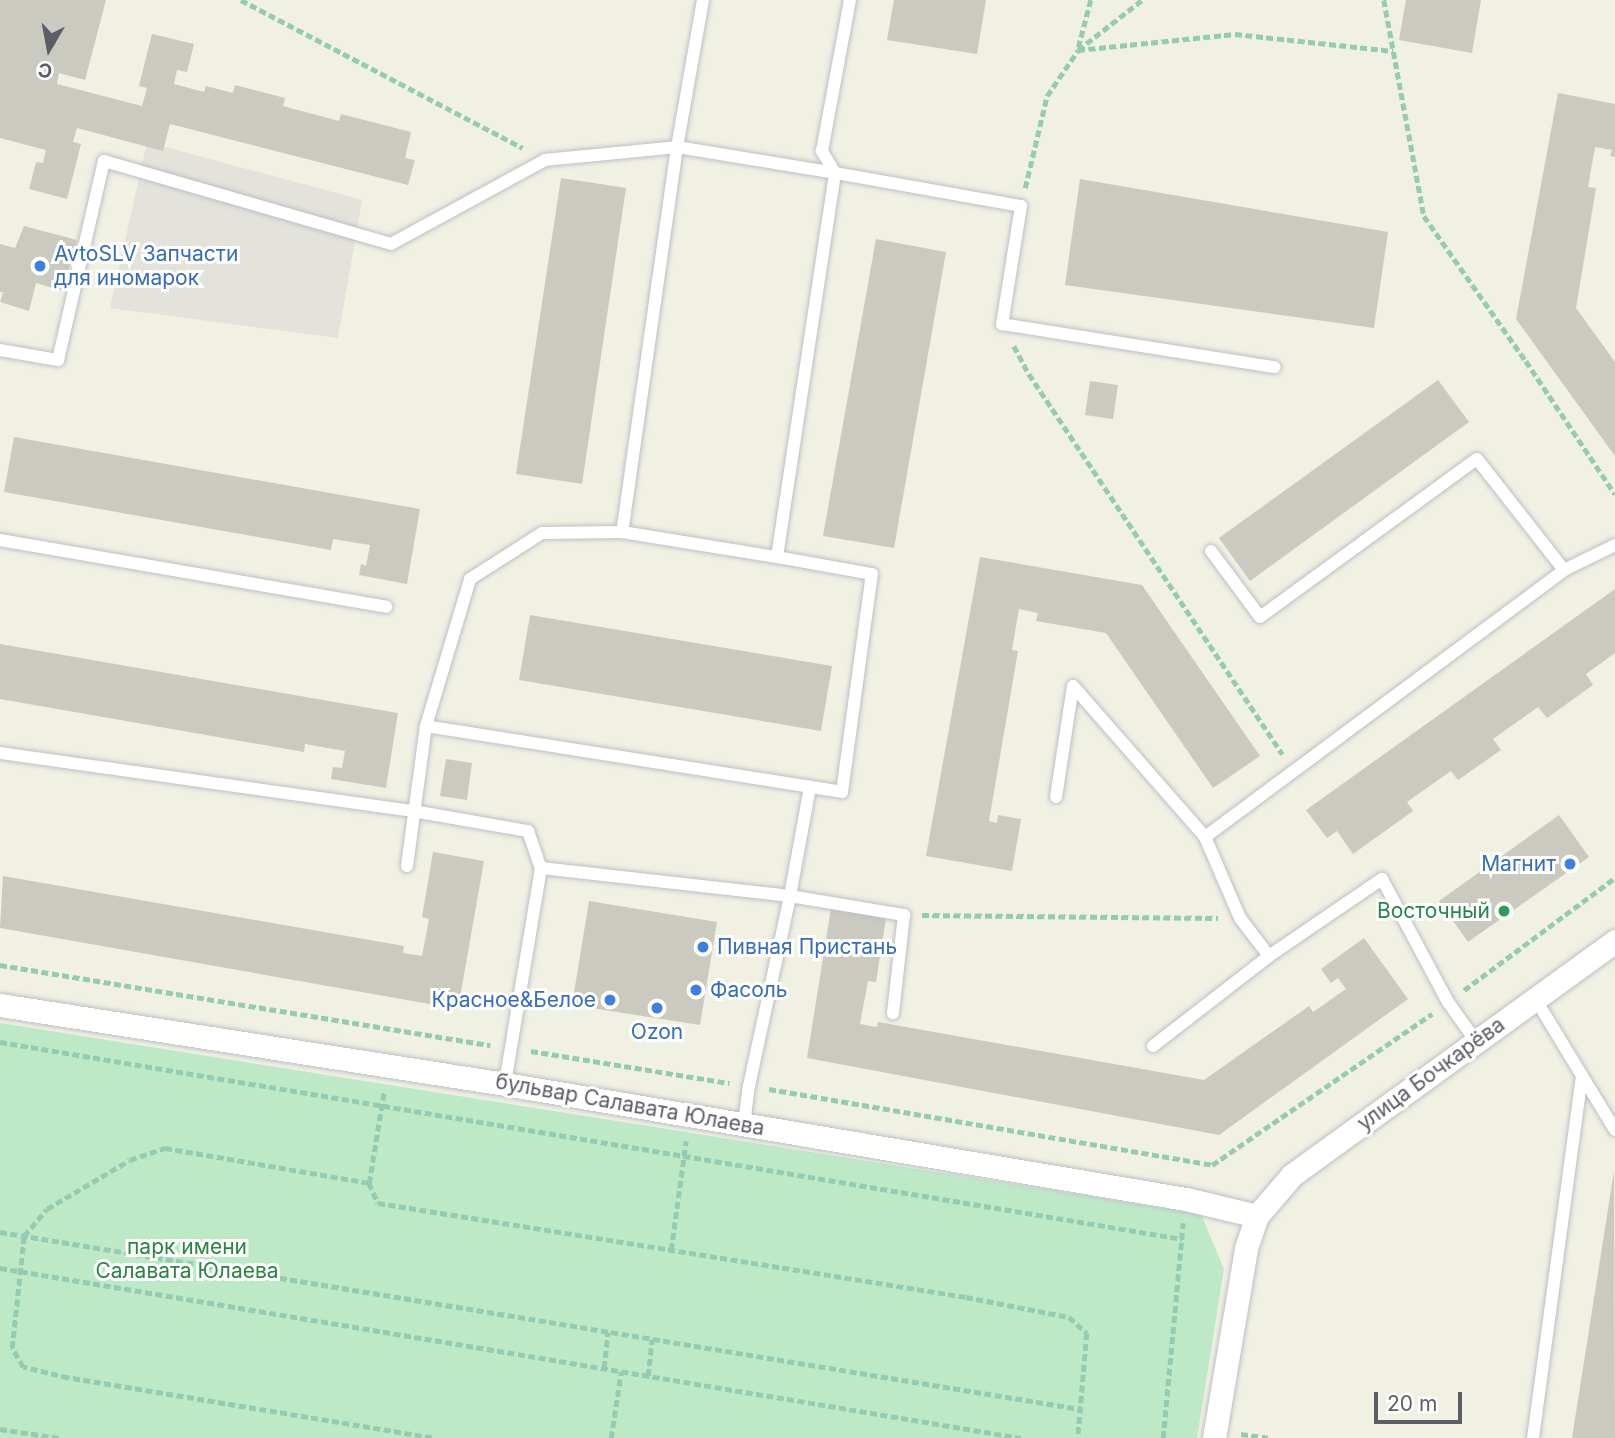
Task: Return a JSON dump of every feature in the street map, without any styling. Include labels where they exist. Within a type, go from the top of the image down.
[{"type":"street","name":"улица Бочкарёва","points":[[1214,1438],[1246,1248],[1258,1216],[1292,1175],[1615,941]]},
{"type":"street","name":"бульвар Салавата Юлаева","points":[[0,1005],[505,1084],[1186,1199],[1258,1216]]},
{"type":"lane","points":[[622,532],[677,148],[703,0]]},
{"type":"lane","points":[[777,557],[835,173],[822,151],[850,0]]},
{"type":"lane","points":[[0,351],[58,360],[104,161],[391,244],[545,160],[677,148],[1021,206],[1002,324],[1275,367]]},
{"type":"lane","points":[[1212,551],[1260,617],[1477,459],[1564,570]]},
{"type":"lane","points":[[407,866],[426,726],[470,579],[542,533],[622,532],[872,574],[842,792],[426,726]]},
{"type":"lane","points":[[0,540],[386,607]]},
{"type":"lane","points":[[1205,836],[1564,570],[1615,545]]},
{"type":"lane","points":[[1056,797],[1073,686],[1205,836],[1240,918],[1269,956]]},
{"type":"lane","points":[[0,753],[414,811],[528,831],[541,868],[505,1084]]},
{"type":"lane","points":[[744,1125],[749,1086],[790,896],[810,787]]},
{"type":"lane","points":[[541,868],[790,896],[904,915],[893,1013]]},
{"type":"lane","points":[[1153,1046],[1269,956],[1382,879],[1448,1002],[1475,1040]]},
{"type":"lane","points":[[1536,1000],[1615,1130]]},
{"type":"lane","points":[[1533,1438],[1582,1076]]},
{"type":"path","points":[[241,0],[545,160]]},
{"type":"path","points":[[1078,50],[1091,0]]},
{"type":"path","points":[[1021,206],[1047,96],[1078,50],[1142,0]]},
{"type":"path","points":[[1384,0],[1424,216],[1615,494]]},
{"type":"path","points":[[1078,50],[1235,34],[1394,51]]},
{"type":"path","points":[[1002,324],[1029,374],[1293,771]]},
{"type":"path","points":[[0,965],[749,1086],[1212,1165],[1448,1002],[1615,878]]},
{"type":"path","points":[[904,915],[1240,918]]},
{"type":"path","points":[[0,1042],[381,1108],[1181,1239],[1163,1438]]},
{"type":"path","points":[[387,1065],[369,1183],[378,1203],[966,1297],[1069,1317],[1087,1332],[1078,1438]]},
{"type":"path","points":[[671,1250],[688,1115]]},
{"type":"path","points":[[369,1183],[165,1148],[130,1160],[47,1209],[24,1236],[12,1348],[23,1367],[68,1378],[432,1438]]},
{"type":"path","points":[[0,1232],[1081,1409]]},
{"type":"path","points":[[0,1268],[1021,1438]]},
{"type":"path","points":[[604,1368],[608,1332]]},
{"type":"path","points":[[648,1376],[652,1339]]},
{"type":"path","points":[[611,1438],[621,1371]]},
{"type":"path","points":[[0,1429],[59,1438]]},
{"type":"shaded area","points":[[147,142],[362,200],[338,338],[110,308]]},
{"type":"green space","name":"парк имени Салавата Юлаева","points":[[0,1023],[1201,1214],[1224,1269],[1197,1438],[0,1438]]},
{"type":"building","points":[[0,0],[106,0],[85,80],[59,73],[57,84],[142,106],[147,88],[139,86],[152,34],[194,44],[187,72],[177,70],[174,84],[204,92],[206,86],[233,93],[235,85],[285,98],[283,106],[339,121],[341,114],[411,132],[405,158],[415,160],[408,185],[170,124],[163,151],[77,128],[73,142],[81,144],[67,199],[29,189],[36,162],[43,163],[46,150],[0,138]]},
{"type":"building","points":[[894,0],[986,0],[977,54],[887,40]]},
{"type":"building","points":[[1406,0],[1481,0],[1472,53],[1399,40]]},
{"type":"building","points":[[1558,93],[1615,104],[1615,157],[1610,156],[1612,150],[1595,147],[1588,187],[1596,188],[1576,308],[1615,362],[1615,456],[1516,319]]},
{"type":"building","points":[[561,178],[626,188],[582,484],[516,474]]},
{"type":"building","points":[[1080,179],[1388,232],[1374,328],[1065,285]]},
{"type":"building","name":"AvtoSLV Запчасти для иномарок","points":[[24,226],[77,240],[63,291],[36,283],[29,311],[0,302],[3,292],[0,292],[0,244],[15,248]]},
{"type":"building","points":[[876,239],[946,252],[894,548],[823,536]]},
{"type":"building","points":[[1438,380],[1469,422],[1250,581],[1219,538]]},
{"type":"building","points":[[1090,381],[1118,385],[1113,419],[1085,415]]},
{"type":"building","points":[[14,437],[420,509],[407,584],[359,575],[361,564],[366,566],[370,545],[333,539],[331,550],[4,492]]},
{"type":"building","points":[[980,557],[1142,585],[1260,756],[1213,788],[1106,633],[1036,621],[1038,613],[1019,609],[1012,650],[1018,651],[989,821],[997,823],[998,815],[1021,819],[1012,871],[926,856]]},
{"type":"building","points":[[1615,589],[1615,653],[1586,674],[1593,685],[1547,718],[1538,707],[1493,739],[1501,750],[1458,780],[1451,771],[1407,802],[1413,811],[1353,854],[1337,831],[1327,838],[1306,810]]},
{"type":"building","points":[[530,615],[832,666],[821,731],[519,680]]},
{"type":"building","points":[[0,644],[398,713],[386,788],[331,779],[333,767],[342,768],[345,751],[305,744],[304,752],[0,699]]},
{"type":"building","points":[[446,759],[472,763],[467,800],[440,796]]},
{"type":"building","points":[[1559,815],[1589,857],[1468,942],[1439,901]]},
{"type":"building","points":[[433,852],[484,861],[458,1009],[0,928],[3,876],[404,946],[403,953],[422,956],[429,919],[422,917]]},
{"type":"building","points":[[589,901],[717,922],[700,1025],[572,1005]]},
{"type":"building","points":[[831,908],[886,918],[876,982],[868,981],[860,1024],[877,1027],[878,1022],[1204,1080],[1309,1006],[1313,1012],[1346,989],[1338,978],[1331,983],[1321,969],[1364,938],[1408,999],[1219,1135],[807,1058]]},
{"type":"building","points":[[1614,1171],[1615,1438],[1572,1438]]},
{"type":"place","name":"AvtoSLV Запчасти для иномарок","points":[[40,266]]},
{"type":"place","name":"Магнит","points":[[1570,864]]},
{"type":"place","name":"Восточный","points":[[1504,911]]},
{"type":"place","name":"Пивная Пристань","points":[[703,947]]},
{"type":"place","name":"Фасоль","points":[[696,990]]},
{"type":"place","name":"Красное&Белое","points":[[610,1000]]},
{"type":"place","name":"Ozon","points":[[657,1008]]}]
